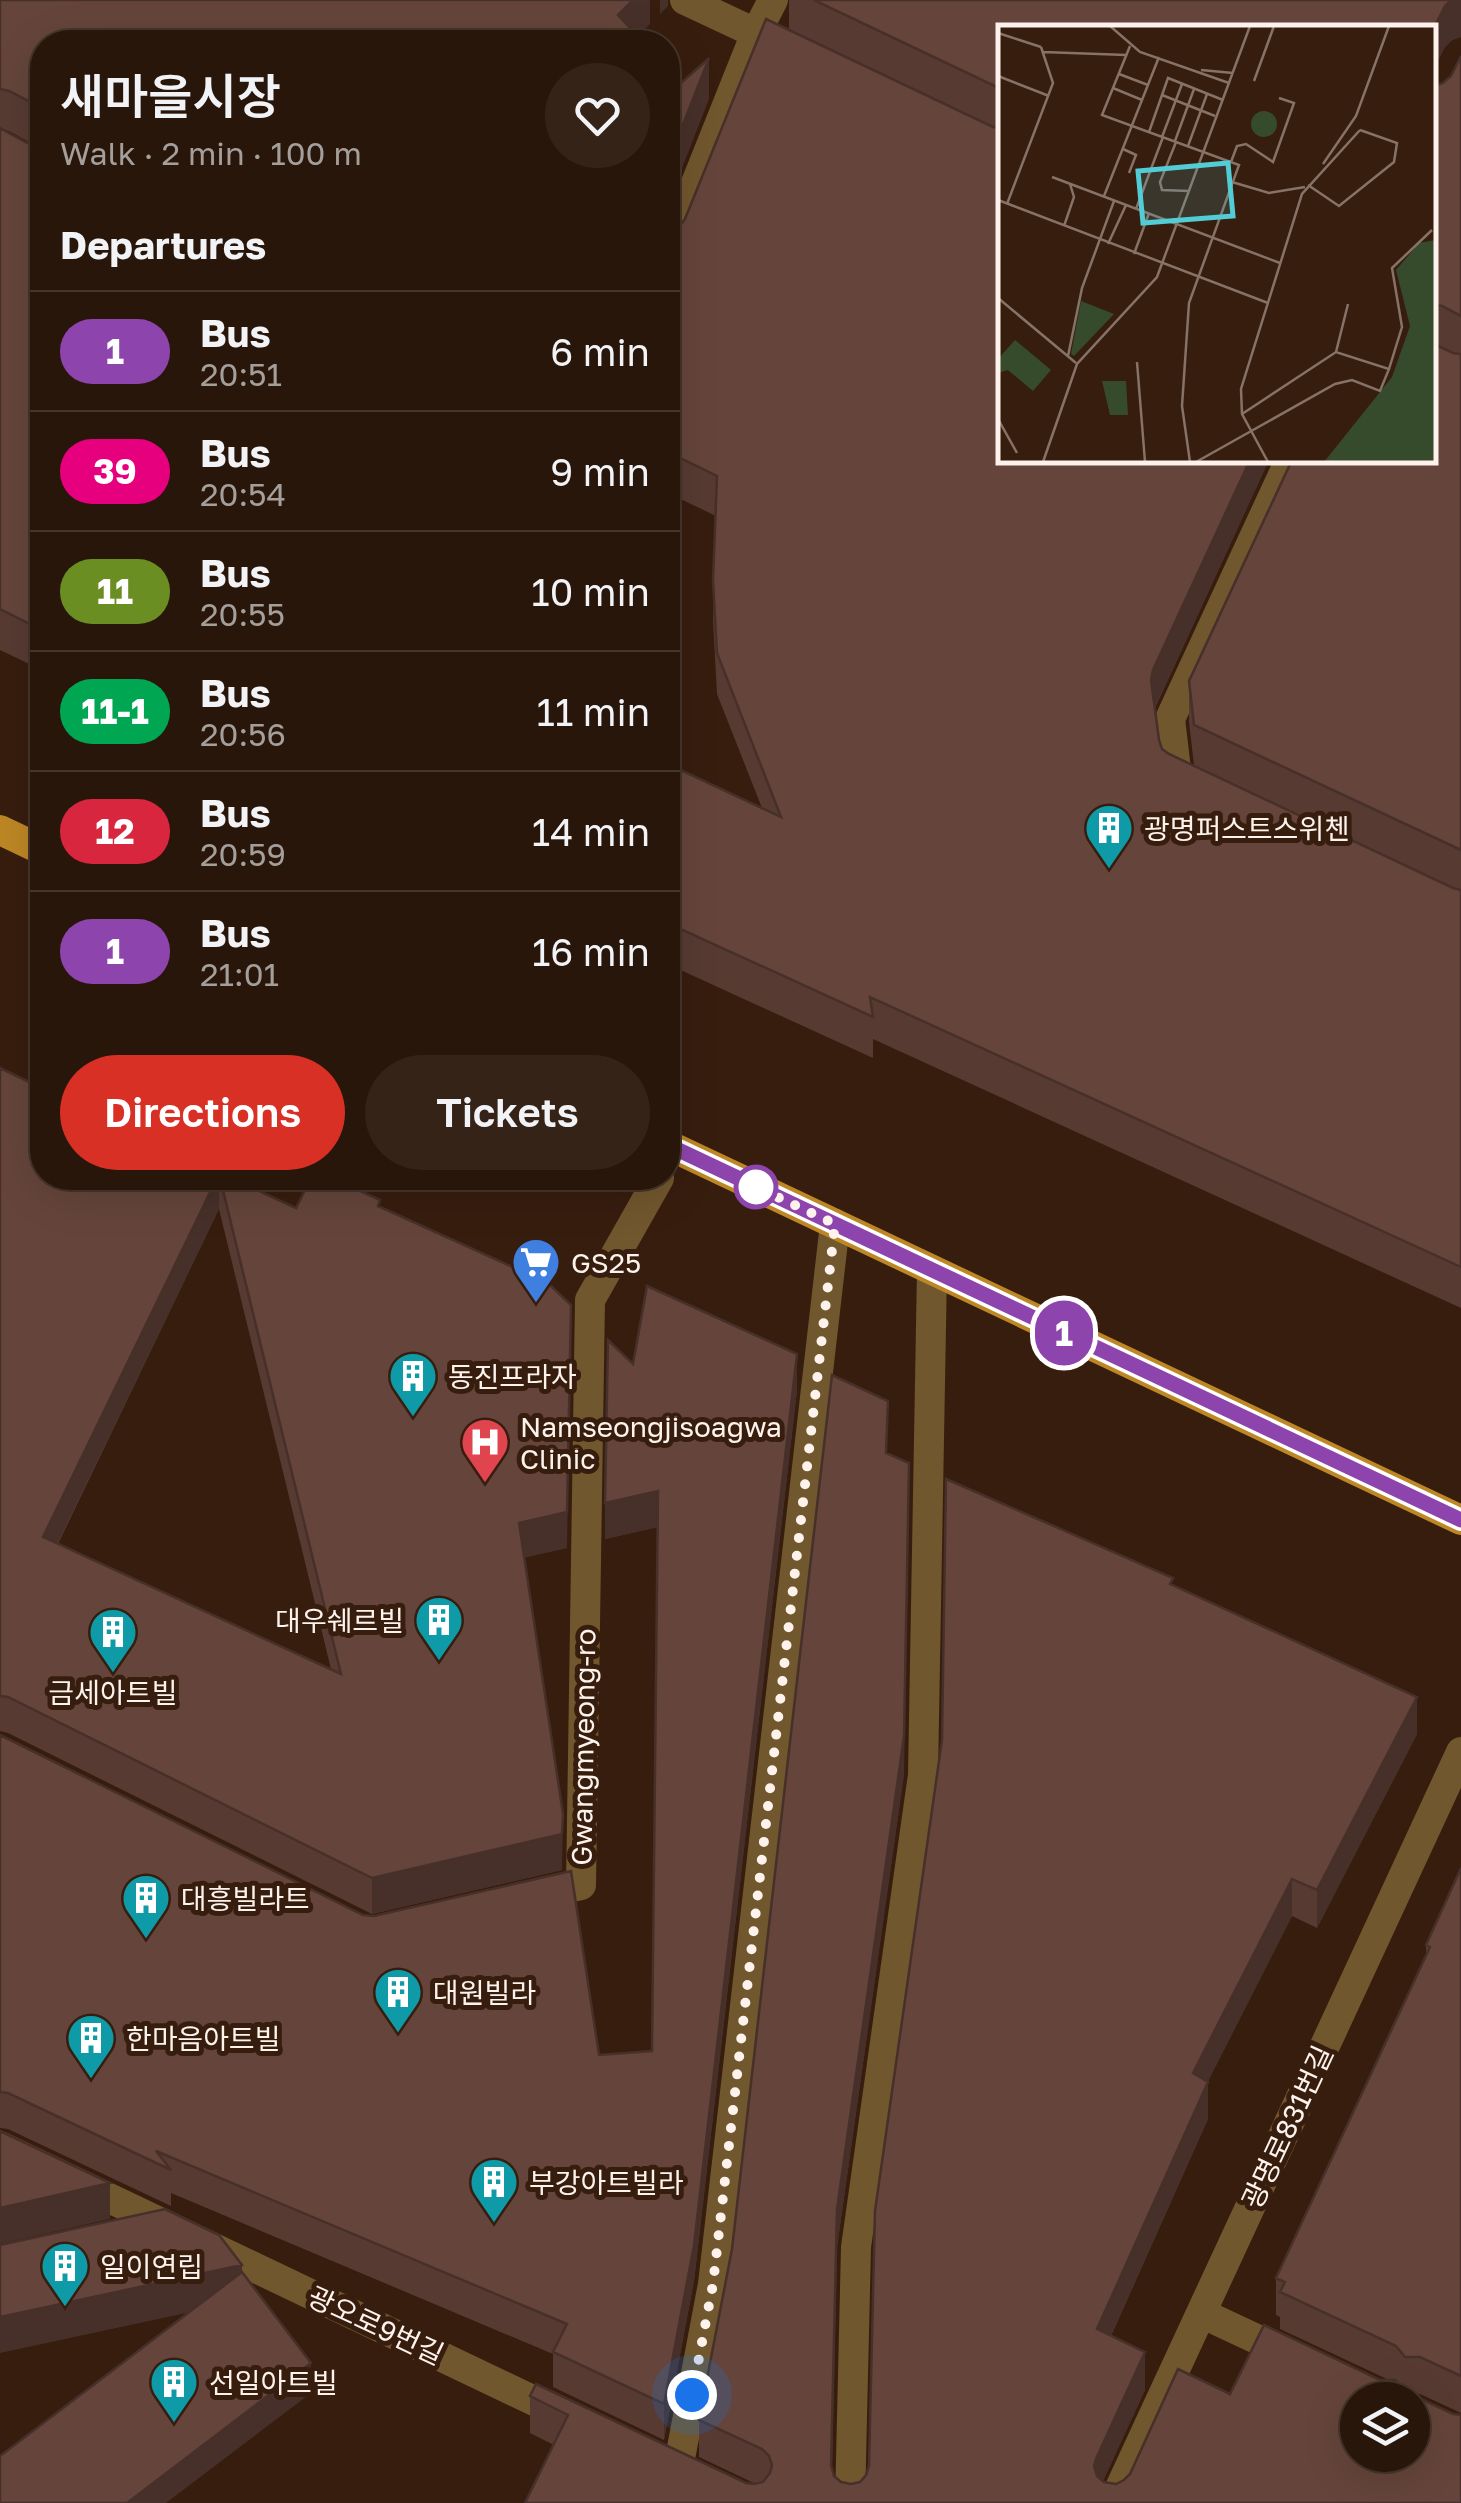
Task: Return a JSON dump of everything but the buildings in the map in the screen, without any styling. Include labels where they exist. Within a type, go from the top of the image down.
[{"type":"main road","points":[[0,830],[30,844]]},
{"type":"main road","points":[[680,1156],[835,1224],[1461,1520]]},
{"type":"street","points":[[685,0],[826,67]]},
{"type":"street","points":[[680,223],[756,33],[774,0]]},
{"type":"street","points":[[1213,795],[1177,778],[1170,719],[1289,462]]},
{"type":"street","name":"Gwangmyeong-ro","points":[[504,1903],[580,1885],[590,1300],[652,1190]]},
{"type":"street","points":[[708,2482],[669,2465],[713,2284],[835,1224]]},
{"type":"street","points":[[850,2503],[856,2247],[923,1775],[932,1270]]},
{"type":"street","name":"광명로831번길","points":[[1113,2503],[1461,1752]]},
{"type":"street","name":"광오로9번길","points":[[0,2146],[590,2427]]},
{"type":"street","points":[[130,2234],[167,2226]]},
{"type":"street","points":[[1201,2313],[1320,2368]]},
{"type":"bus line","name":"1","points":[[680,1151],[1461,1520]]},
{"type":"place","name":"광명퍼스트스위첸","points":[[1109,870]]},
{"type":"place","name":"GS25","points":[[536,1304]]},
{"type":"place","name":"동진프라자","points":[[413,1418]]},
{"type":"place","name":"Namseongjisoagwa Clinic","points":[[485,1484]]},
{"type":"place","name":"대우쉐르빌","points":[[439,1662]]},
{"type":"place","name":"금세아트빌","points":[[113,1674]]},
{"type":"place","name":"대흥빌라트","points":[[146,1940]]},
{"type":"place","name":"대원빌라","points":[[398,2034]]},
{"type":"place","name":"한마음아트빌","points":[[91,2080]]},
{"type":"place","name":"부강아트빌라","points":[[494,2224]]},
{"type":"place","name":"일이연립","points":[[65,2308]]},
{"type":"place","name":"선일아트빌","points":[[174,2424]]},
{"type":"route","points":[[692,2395],[713,2284],[835,1224],[756,1187]]}]
